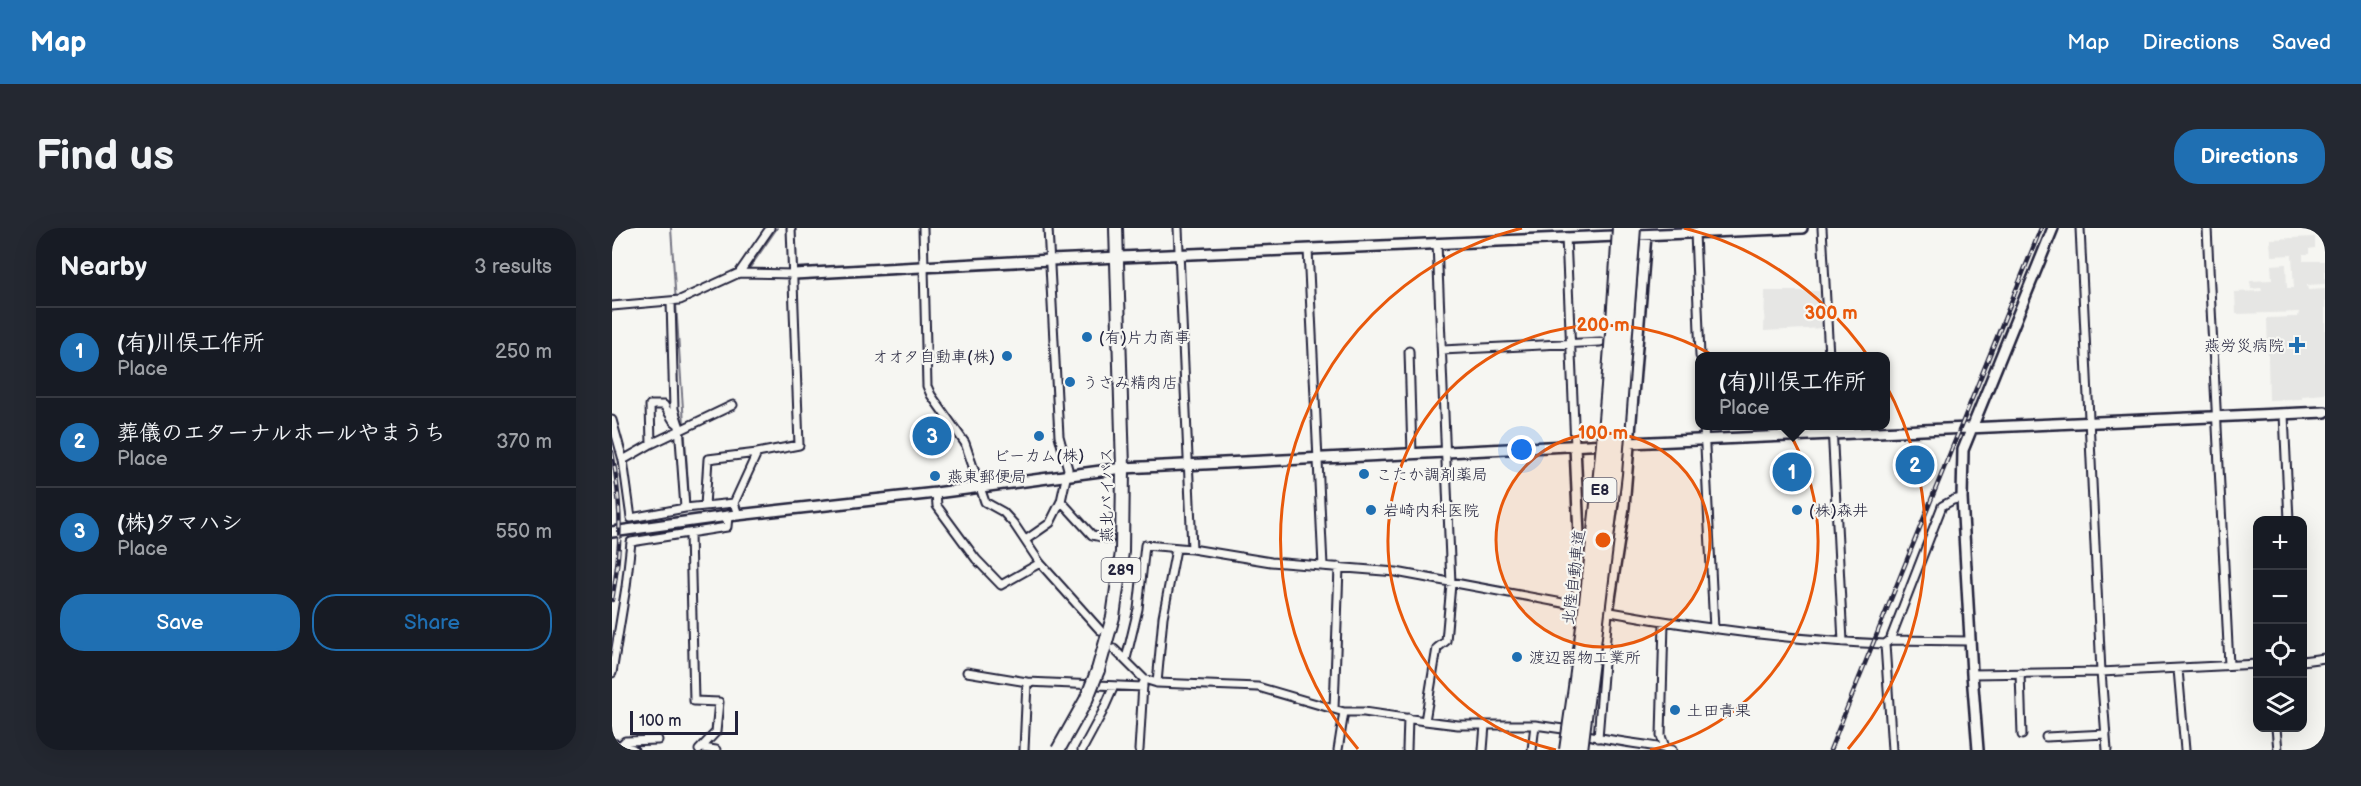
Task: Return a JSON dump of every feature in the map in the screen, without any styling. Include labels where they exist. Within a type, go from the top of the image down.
[{"type":"highway","name":"燕北バイパス","points":[[1058,750],[1086,700],[1098,670],[1108,635],[1120,572],[1123,468],[1116,228]]},
{"type":"highway","name":"北陸自動車道","points":[[1567,750],[1602,473],[1620,228]]},
{"type":"highway","name":"北陸自動車道","points":[[1580,750],[1614,474],[1633,228]]},
{"type":"main road","points":[[616,746],[632,750]]},
{"type":"street","points":[[739,273],[770,228]]},
{"type":"street","points":[[705,506],[708,459],[799,445],[791,228]]},
{"type":"street","points":[[923,228],[927,386],[965,443],[986,502],[1003,512],[1027,539],[1040,563],[1100,630]]},
{"type":"street","points":[[1027,539],[1050,523],[1061,501],[1068,464],[1059,436],[1048,228]]},
{"type":"street","points":[[1178,228],[1192,549]]},
{"type":"street","points":[[612,306],[671,303],[739,273],[794,274],[1566,237],[1597,232],[1646,235],[1802,228]]},
{"type":"street","points":[[1822,228],[1829,352]]},
{"type":"street","points":[[1978,750],[1962,498],[1963,450],[2053,228]]},
{"type":"street","points":[[2080,228],[2101,672],[2107,750]]},
{"type":"street","points":[[2207,228],[2229,665]]},
{"type":"street","points":[[1695,232],[1700,352]]},
{"type":"street","points":[[1598,738],[1608,612],[1624,507],[1646,235]]},
{"type":"street","points":[[1566,237],[1580,558],[1577,606]]},
{"type":"street","points":[[1425,721],[1437,648],[1446,640],[1451,584],[1437,243]]},
{"type":"street","points":[[1308,249],[1323,566]]},
{"type":"street","points":[[671,303],[674,409],[678,416],[685,508]]},
{"type":"street","points":[[1442,350],[1600,342]]},
{"type":"street","points":[[1409,351],[1412,454]]},
{"type":"street","points":[[651,444],[650,405],[664,405],[679,428]]},
{"type":"street","points":[[622,463],[679,428],[732,405]]},
{"type":"street","points":[[1890,429],[2089,424],[2325,412]]},
{"type":"street","points":[[2284,415],[2289,516]]},
{"type":"street","points":[[612,420],[631,518],[685,508],[734,503]]},
{"type":"street","points":[[1704,430],[1714,629]]},
{"type":"street","points":[[612,532],[1123,468],[1704,441],[1833,430],[1843,642]]},
{"type":"street","points":[[738,515],[734,503],[757,453]]},
{"type":"street","points":[[936,493],[937,506],[976,559],[1001,585],[1040,563]]},
{"type":"street","points":[[1892,750],[1887,642],[1942,506],[1962,498]]},
{"type":"street","points":[[1061,501],[1092,535],[1110,539]]},
{"type":"street","points":[[612,674],[631,542],[727,527],[728,516]]},
{"type":"street","points":[[690,534],[694,701],[719,702],[717,732],[701,749]]},
{"type":"street","points":[[1126,659],[1138,609],[1145,545],[1192,549],[1271,562],[1396,572],[1451,584],[1714,629],[1843,642],[1970,640]]},
{"type":"street","points":[[1157,683],[1163,617],[1176,549]]},
{"type":"street","points":[[1334,709],[1339,567]]},
{"type":"street","points":[[1664,622],[1661,736],[1668,750]]},
{"type":"street","points":[[1114,648],[1126,659],[1144,683],[1139,750]]},
{"type":"street","points":[[2307,660],[2325,658]]},
{"type":"street","points":[[1972,674],[2101,672],[2253,664]]},
{"type":"street","points":[[2178,669],[2185,750]]},
{"type":"street","points":[[967,672],[1027,682],[1114,686],[1157,683],[1258,687],[1344,712],[1425,721],[1561,727],[1598,738],[1668,750]]},
{"type":"street","points":[[2020,673],[2022,735]]},
{"type":"street","points":[[1024,750],[1027,682]]},
{"type":"street","points":[[1082,750],[1114,686]]},
{"type":"street","points":[[1338,750],[1344,712]]},
{"type":"street","points":[[1407,750],[1408,718]]},
{"type":"street","points":[[1483,750],[1485,725]]},
{"type":"street","points":[[1532,750],[1535,725]]},
{"type":"street","points":[[2276,732],[2278,750]]},
{"type":"street","points":[[2046,737],[2106,734]]},
{"type":"street","points":[[616,746],[625,741],[658,740]]},
{"type":"street","points":[[701,749],[716,750]]},
{"type":"shaded area","name":"燕労災病院","points":[[2315,237],[2315,248],[2309,249],[2309,254],[2303,254],[2303,261],[2325,261],[2325,284],[2307,285],[2308,290],[2325,289],[2325,394],[2302,396],[2302,399],[2269,400],[2267,318],[2298,317],[2299,312],[2236,314],[2235,292],[2262,291],[2261,288],[2251,289],[2250,281],[2272,280],[2271,265],[2286,264],[2287,288],[2294,288],[2292,255],[2271,256],[2270,239]]},
{"type":"shaded area","points":[[1765,291],[1824,291],[1825,328],[1764,331]]},
{"type":"waterway","points":[[671,228],[689,499]]},
{"type":"waterway","points":[[749,269],[777,228]]},
{"type":"railway","points":[[1830,750],[2041,228]]},
{"type":"railway","points":[[612,452],[618,490],[620,526],[612,600]]},
{"type":"place","name":"(有)片力商事","points":[[1087,337]]},
{"type":"place","name":"燕労災病院","points":[[2297,345]]},
{"type":"place","name":"オオタ自動車(株)","points":[[1007,356]]},
{"type":"place","name":"うさみ精肉店","points":[[1070,382]]},
{"type":"place","name":"(株)タマハシ","points":[[932,436]]},
{"type":"place","name":"ビーカム(株)","points":[[1039,436]]},
{"type":"place","name":"葬儀のエターナルホールやまうち","points":[[1915,465]]},
{"type":"place","name":"(有)川俣工作所","points":[[1792,472]]},
{"type":"place","name":"こたか調剤薬局","points":[[1364,474]]},
{"type":"place","name":"燕東郵便局","points":[[935,476]]},
{"type":"place","name":"岩崎内科医院","points":[[1371,510]]},
{"type":"place","name":"(株)森井","points":[[1797,510]]},
{"type":"place","name":"渡辺器物工業所","points":[[1517,657]]},
{"type":"place","name":"土田青果","points":[[1675,710]]}]
